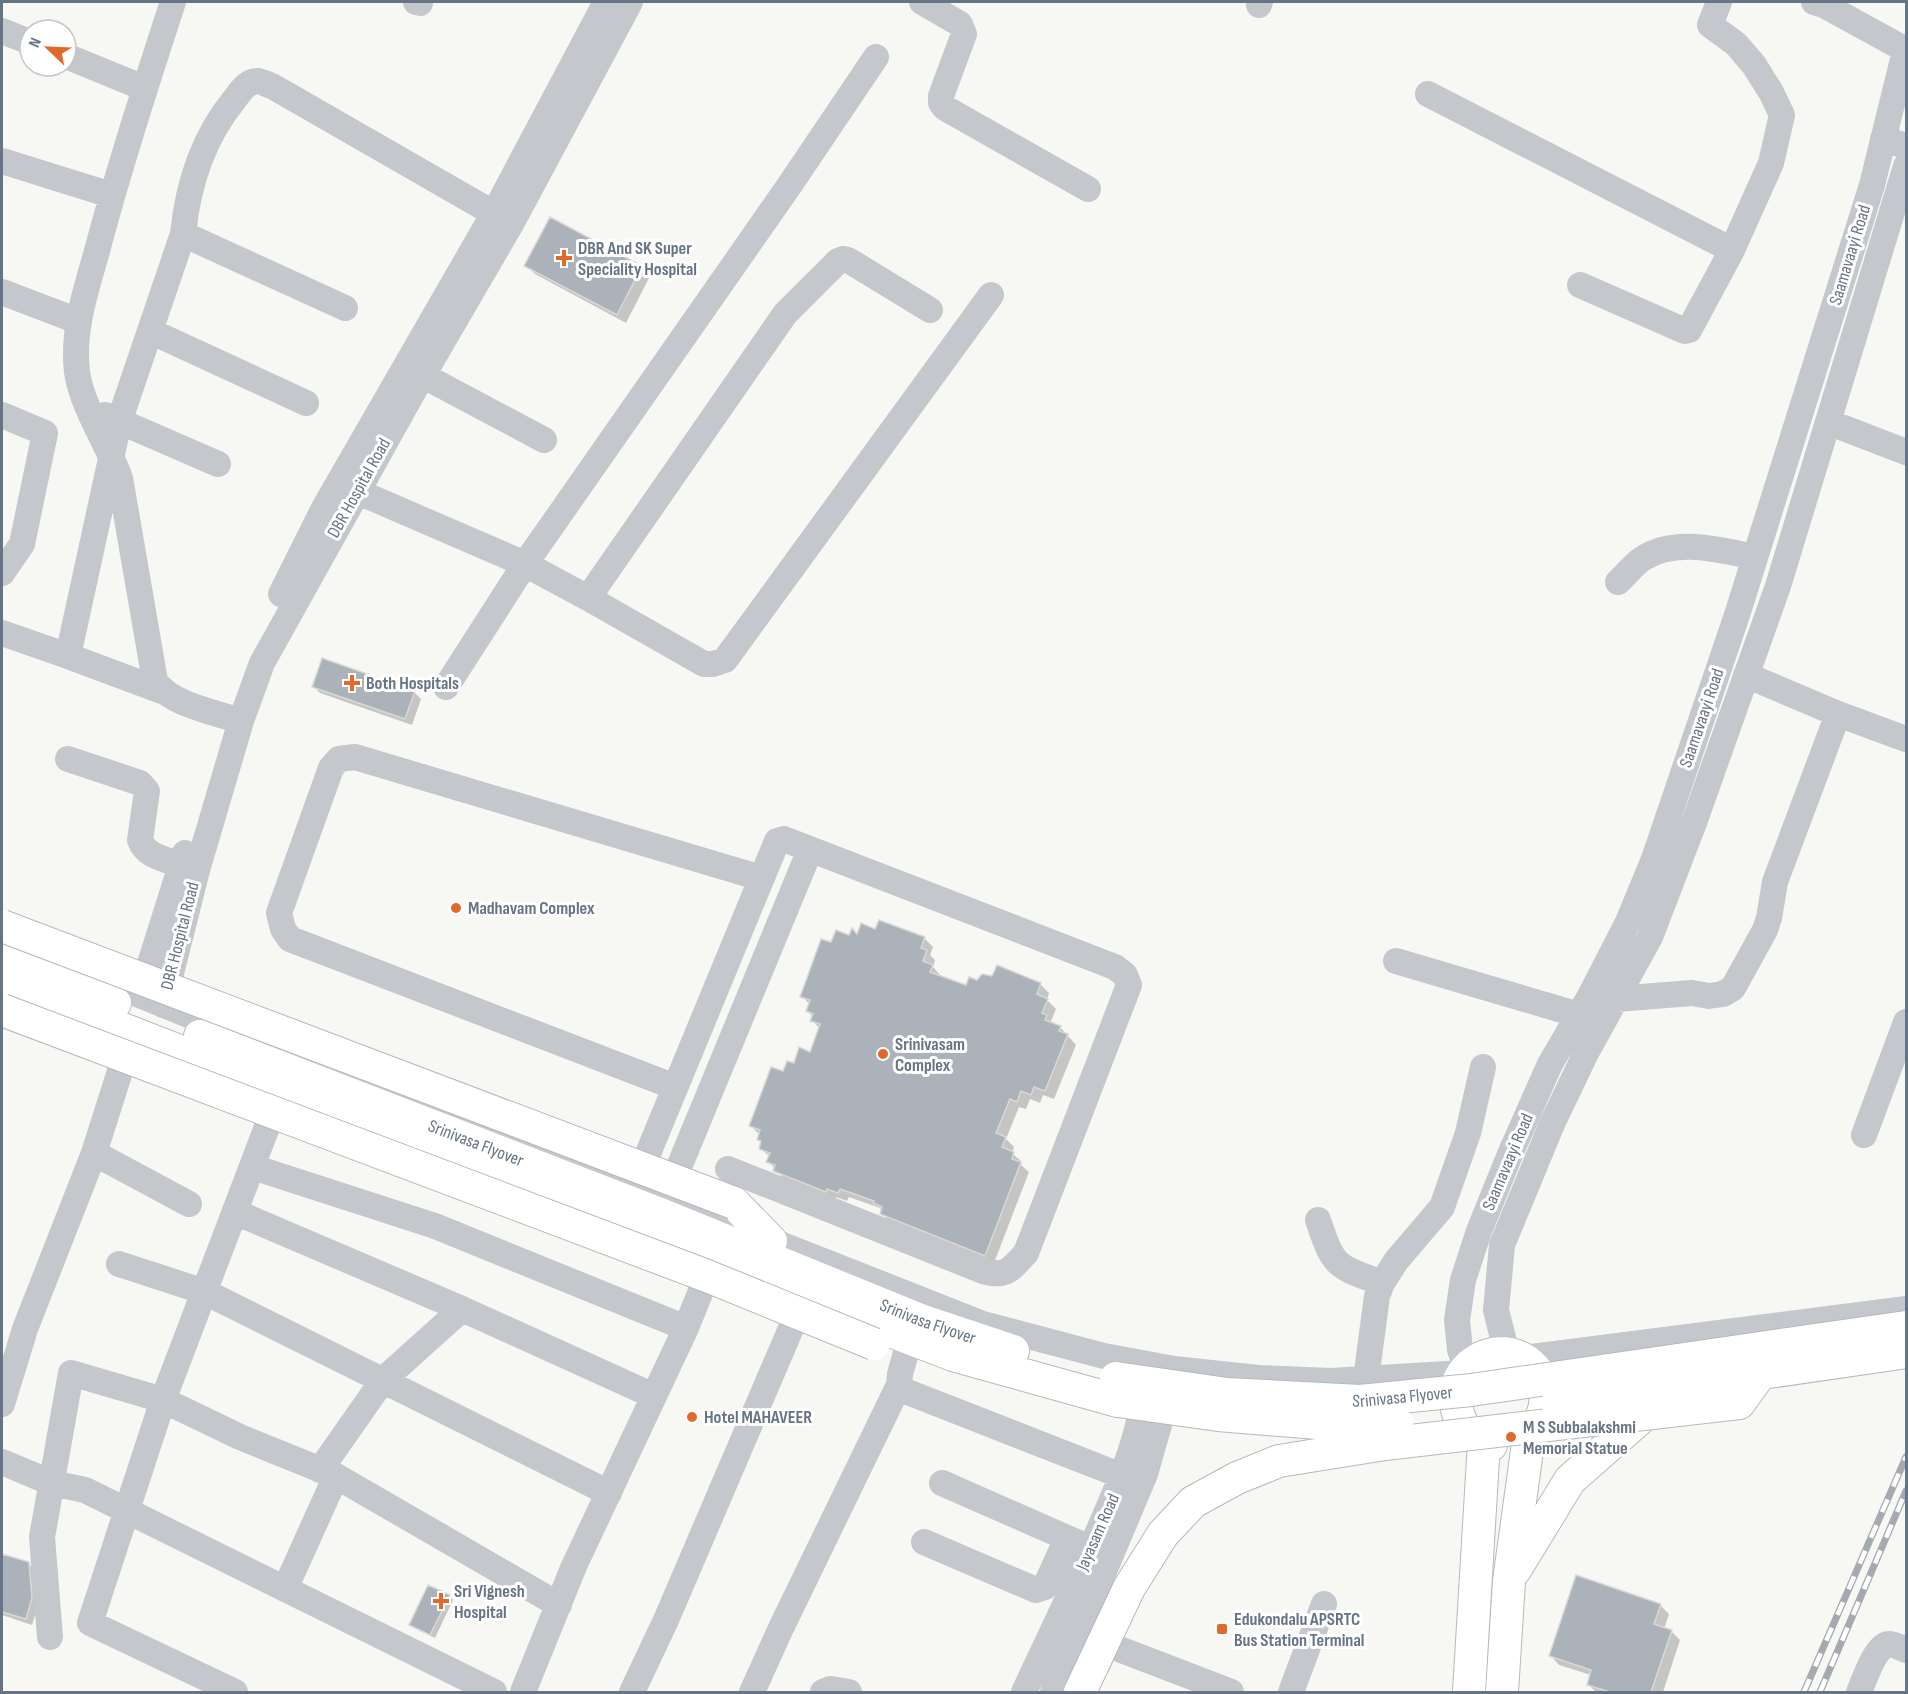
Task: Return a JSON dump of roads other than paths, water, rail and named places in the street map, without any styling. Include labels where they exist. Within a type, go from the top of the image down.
[{"type":"main road","points":[[2,926],[734,1203],[771,1240]]},
{"type":"main road","name":"Srinivasa Flyover","points":[[2,958],[660,1214],[923,1321],[1032,1357],[1116,1378],[1227,1394],[1360,1401],[1471,1390],[1906,1327]]},
{"type":"main road","name":"Srinivasa Flyover","points":[[2,982],[942,1351],[1118,1401],[1218,1415],[1354,1426],[1430,1420],[1906,1352]]},
{"type":"main road","points":[[2,1010],[798,1312],[892,1345]]},
{"type":"main road","points":[[1502,1692],[1509,1581],[1534,1430],[1546,1410],[1546,1395],[1542,1380],[1534,1367],[1515,1356],[1492,1354],[1478,1359],[1465,1371],[1455,1393],[1456,1412],[1459,1421],[1478,1439],[1491,1445],[1511,1445],[1534,1430]]},
{"type":"main road","points":[[1080,1692],[1129,1588],[1163,1533],[1193,1502],[1237,1478],[1279,1461],[1385,1444],[1739,1403],[1760,1374]]},
{"type":"main road","points":[[1509,1581],[1570,1480],[1654,1406]]},
{"type":"main road","points":[[1469,1692],[1478,1439]]},
{"type":"street","points":[[162,691],[155,681],[120,478],[89,408],[78,374],[76,350],[78,321],[111,195],[173,2]]},
{"type":"street","name":"DBR Hospital Road","points":[[151,1000],[196,870],[234,718],[356,491],[422,375],[502,219],[606,2]]},
{"type":"street","name":"DBR Hospital Road","points":[[151,1000],[181,866],[234,718],[257,643],[324,508],[502,219],[630,2]]},
{"type":"street","points":[[922,2],[963,28],[963,34],[941,96],[941,103],[945,108],[1088,189]]},
{"type":"street","points":[[1580,285],[1685,332],[1689,330],[1732,250],[1771,163],[1782,115],[1754,65],[1736,44],[1710,25],[1719,2]]},
{"type":"street","points":[[1814,2],[1906,48]]},
{"type":"street","points":[[2,31],[18,37]]},
{"type":"street","name":"Saamavaayi Road","points":[[1465,1371],[1457,1320],[1463,1280],[1479,1231],[1550,1064],[1579,1015],[1628,922],[1654,859],[1755,557],[1872,185],[1895,142],[1906,48]]},
{"type":"street","points":[[447,687],[525,564],[789,186],[876,57]]},
{"type":"street","points":[[78,61],[144,88]]},
{"type":"street","points":[[68,656],[111,454],[183,234],[186,201],[199,159],[220,117],[247,84],[260,81],[502,219]]},
{"type":"street","points":[[1428,94],[1732,250]]},
{"type":"street","points":[[2,162],[111,195]]},
{"type":"street","name":"Saamavaayi Road","points":[[1515,1356],[1496,1310],[1502,1245],[1552,1124],[1586,1053],[1650,938],[1695,820],[1778,586],[1906,166]]},
{"type":"street","points":[[183,234],[345,308]]},
{"type":"street","points":[[588,598],[785,314],[838,261],[848,260],[930,310]]},
{"type":"street","points":[[2,292],[78,321]]},
{"type":"street","points":[[356,491],[525,564],[704,664],[713,664],[725,660],[991,295]]},
{"type":"street","points":[[150,331],[306,403]]},
{"type":"street","points":[[422,375],[544,440]]},
{"type":"street","points":[[89,408],[218,464]]},
{"type":"street","points":[[2,415],[45,433],[2,573]]},
{"type":"street","points":[[1827,422],[1906,452]]},
{"type":"street","points":[[1618,582],[1642,559],[1663,551],[1689,546],[1755,557]]},
{"type":"street","points":[[2,633],[162,691],[172,698],[234,718]]},
{"type":"street","points":[[1746,675],[1906,739]]},
{"type":"street","points":[[1616,999],[1692,993],[1709,996],[1723,994],[1733,988],[1765,930],[1775,882],[1839,714]]},
{"type":"street","points":[[675,1087],[290,939],[283,928],[279,913],[331,768],[339,759],[355,757],[761,878]]},
{"type":"street","points":[[68,759],[144,786],[147,791],[140,840],[142,847],[147,852],[181,866]]},
{"type":"street","points":[[635,1186],[777,840],[784,840],[1115,967],[1125,975],[1129,985],[1026,1253],[1007,1272],[994,1274],[983,1271],[728,1169]]},
{"type":"street","points":[[666,1199],[810,850]]},
{"type":"street","points":[[2,939],[258,1043],[496,1130],[983,1324],[1104,1356],[1159,1366],[1258,1378],[1331,1381],[1465,1371]]},
{"type":"street","points":[[1396,961],[1579,1015]]},
{"type":"street","points":[[717,984],[750,995]]},
{"type":"street","points":[[2,995],[278,1098],[618,1230],[892,1345],[1043,1395],[1152,1417],[1244,1432],[1357,1439],[1478,1439]]},
{"type":"street","points":[[1864,1136],[1906,1022]]},
{"type":"street","points":[[2,1404],[25,1329],[94,1153],[129,1043]]},
{"type":"street","points":[[1366,1379],[1377,1296],[1382,1283],[1396,1261],[1442,1207],[1468,1133],[1483,1068]]},
{"type":"street","points":[[235,1692],[90,1623],[163,1400],[278,1098]]},
{"type":"street","points":[[94,1153],[189,1204]]},
{"type":"street","points":[[253,1167],[435,1226],[686,1328]]},
{"type":"street","points":[[236,1212],[654,1396]]},
{"type":"street","points":[[1318,1221],[1328,1252],[1336,1262],[1347,1270],[1382,1283]]},
{"type":"street","points":[[119,1264],[205,1292],[609,1493]]},
{"type":"street","points":[[523,1692],[559,1605],[686,1328],[707,1276]]},
{"type":"street","points":[[1515,1356],[1906,1309]]},
{"type":"street","points":[[285,1589],[328,1473],[383,1380],[462,1310]]},
{"type":"street","points":[[632,1692],[666,1620],[798,1312]]},
{"type":"street","points":[[752,1692],[899,1385],[900,1374],[892,1345]]},
{"type":"street","points":[[1534,1430],[1654,1406],[1906,1365]]},
{"type":"street","name":"Jayasam Road","points":[[1053,1692],[1145,1474],[1159,1366]]},
{"type":"street","points":[[50,1637],[42,1537],[71,1373],[163,1400],[240,1437],[328,1473],[559,1605]]},
{"type":"street","points":[[899,1385],[905,1391],[1122,1476]]},
{"type":"street","name":"Jayasam Road","points":[[1024,1692],[1122,1476],[1152,1417]]},
{"type":"street","points":[[2,1462],[52,1483],[85,1490],[494,1692]]},
{"type":"street","points":[[942,1483],[1091,1548]]},
{"type":"street","points":[[924,1542],[1036,1590],[1044,1587],[1067,1538]]},
{"type":"street","points":[[1294,1689],[1324,1604]]},
{"type":"street","points":[[1087,1692],[1106,1644],[1231,1692]]},
{"type":"street","points":[[1859,1692],[1874,1656],[1882,1646],[1889,1644],[1906,1650]]},
{"type":"street","points":[[823,1692],[831,1689],[849,1692]]},
{"type":"railway","points":[[1804,1692],[1906,1457]]},
{"type":"railway","points":[[1820,1692],[1906,1491]]},
{"type":"place","name":"DBR And SK Super Speciality Hospital","points":[[564,258]]},
{"type":"place","name":"Both Hospitals","points":[[352,683]]},
{"type":"place","name":"Madhavam Complex","points":[[456,908]]},
{"type":"place","name":"Srinivasam Complex","points":[[883,1054]]},
{"type":"place","name":"Hotel MAHAVEER","points":[[692,1417]]},
{"type":"place","name":"M S Subbalakshmi Memorial Statue","points":[[1511,1437]]},
{"type":"place","name":"Sri Vignesh Hospital","points":[[441,1601]]},
{"type":"place","name":"Edukondalu APSRTC Bus Station Terminal","points":[[1222,1629]]}]
